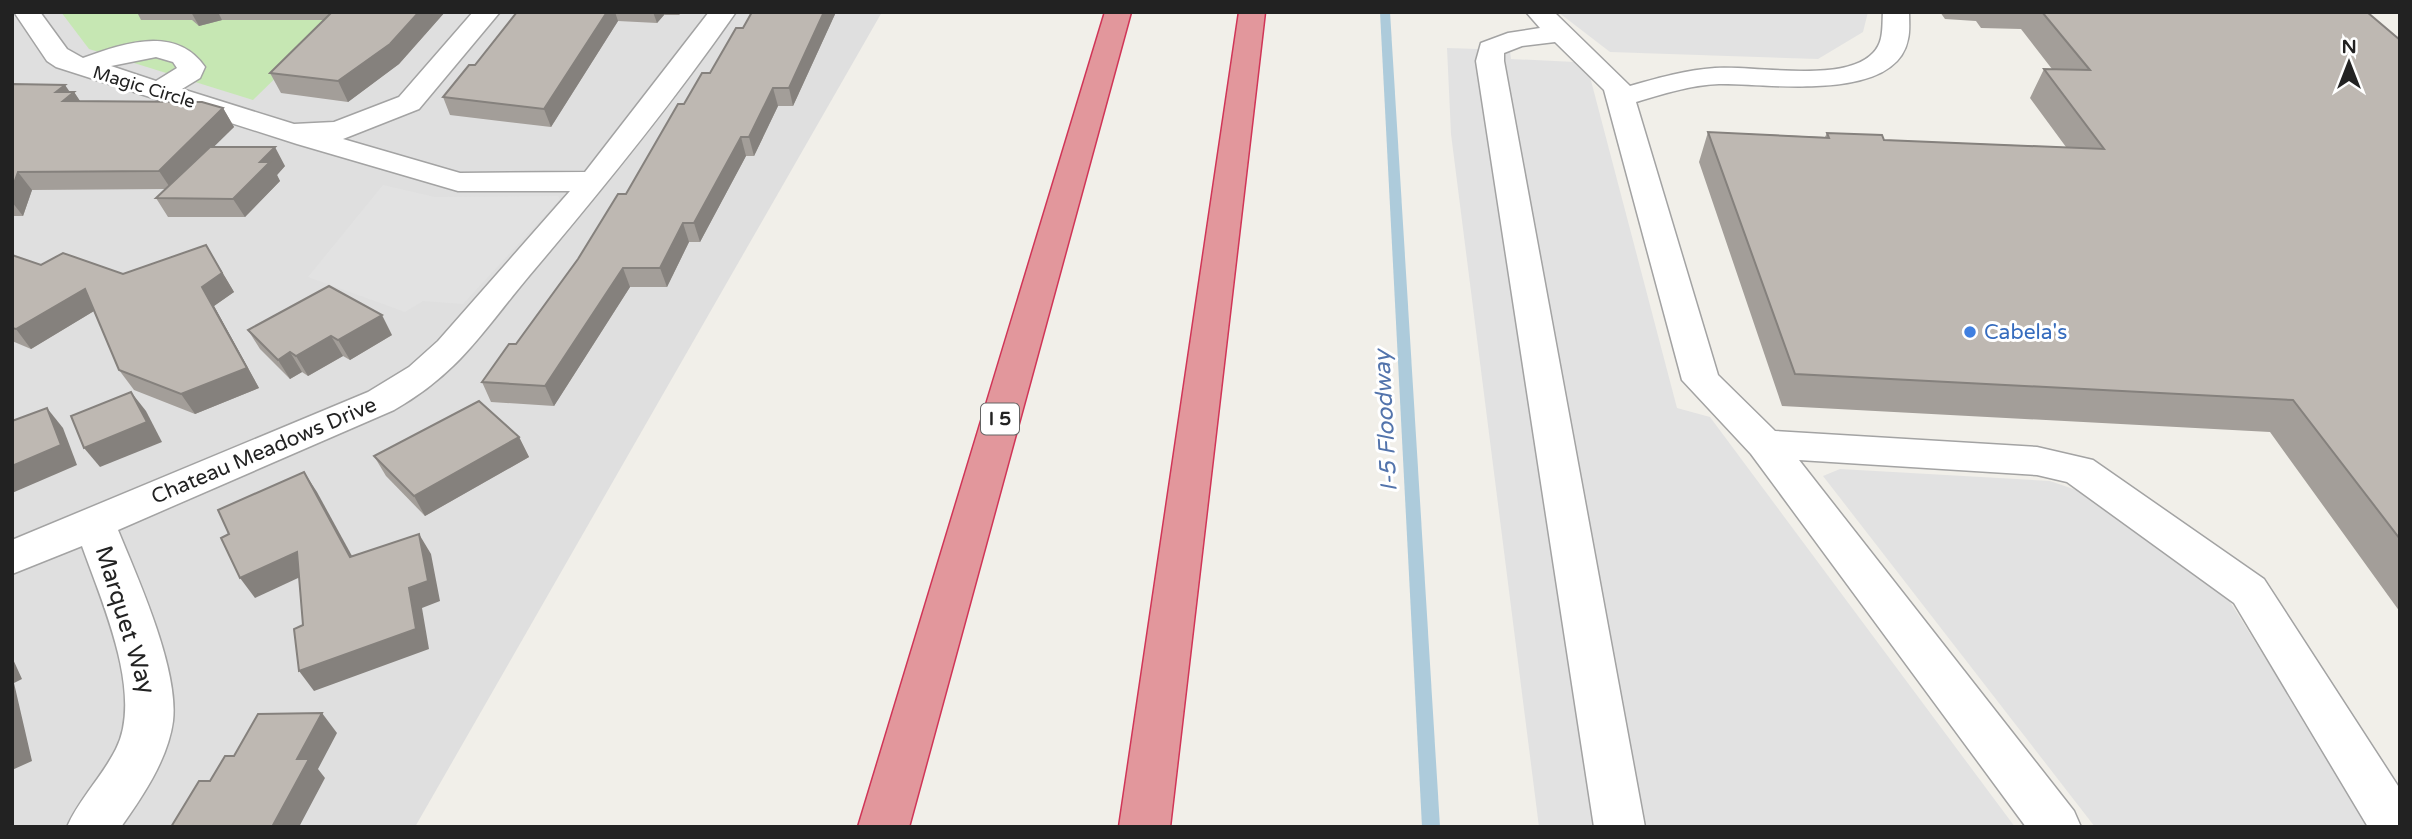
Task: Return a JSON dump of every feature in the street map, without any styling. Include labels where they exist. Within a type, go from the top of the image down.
[{"type":"highway","name":"I 5","points":[[883,827],[1118,12]]},
{"type":"highway","points":[[1144,827],[1252,12]]},
{"type":"street","name":"Magic Circle","points":[[25,26],[61,58],[292,133],[338,131],[402,108],[415,98],[488,12]]},
{"type":"street","name":"Chateau Meadows Drive","points":[[12,558],[405,389],[443,360],[594,181],[723,12]]},
{"type":"street","points":[[1620,98],[1686,78],[1722,76],[1825,79],[1863,72],[1879,62],[1896,36],[1896,12]]},
{"type":"street","points":[[1620,827],[1490,61],[1491,49],[1550,23],[1617,87],[1701,380],[1765,444],[2056,827]]},
{"type":"street","points":[[84,67],[142,49],[168,51],[183,57],[191,67],[190,72],[159,91]]},
{"type":"street","points":[[292,133],[451,181],[594,181]]},
{"type":"street","points":[[1765,444],[2037,461],[2079,470],[2118,495],[2249,591],[2396,827]]},
{"type":"street","name":"Marquet Way","points":[[92,827],[143,741],[150,707],[123,601],[96,524]]},
{"type":"shaded area","points":[[12,12],[882,12],[415,827],[12,827]]},
{"type":"shaded area","points":[[1558,12],[1868,12],[1863,32],[1818,59],[1610,52]]},
{"type":"shaded area","points":[[1447,48],[1510,50],[1511,59],[1575,62],[1589,73],[1677,408],[1710,417],[2015,827],[1539,827],[1451,134]]},
{"type":"shaded area","points":[[383,185],[435,197],[558,196],[560,199],[463,304],[423,301],[405,312],[308,277]]},
{"type":"shaded area","points":[[1840,469],[2050,481],[2082,492],[2227,597],[2371,826],[2095,827],[1823,476]]},
{"type":"green space","points":[[61,12],[343,12],[253,100],[89,49]]},
{"type":"building","points":[[332,12],[419,12],[390,44],[338,81],[270,73]]},
{"type":"building","points":[[517,12],[607,12],[544,109],[443,97],[469,65],[475,65]]},
{"type":"building","points":[[752,12],[824,12],[789,88],[773,88],[749,137],[741,137],[694,223],[683,223],[660,268],[623,268],[545,386],[482,382],[509,344],[516,344],[578,259],[618,194],[626,194],[678,104],[684,104],[702,73],[710,73],[736,28],[743,28]]},
{"type":"building","points":[[2042,12],[2367,12],[2400,40],[2400,539],[2293,400],[1795,374],[1708,132],[1829,138],[1827,133],[1882,135],[1884,140],[2104,149],[2044,69],[2090,70]]},
{"type":"building","points":[[12,84],[65,85],[56,92],[74,92],[63,101],[202,102],[223,108],[159,171],[18,172],[12,189]]},
{"type":"building","points":[[210,147],[275,147],[260,162],[270,162],[233,199],[156,198]]},
{"type":"building","points":[[206,245],[222,273],[202,287],[247,368],[181,394],[119,370],[85,289],[16,329],[12,328],[12,255],[41,265],[63,253],[123,274]]},
{"type":"building","points":[[329,286],[382,315],[338,340],[331,336],[296,356],[290,352],[278,360],[248,330]]},
{"type":"building","points":[[131,392],[147,422],[84,448],[71,416]]},
{"type":"building","points":[[479,401],[519,437],[414,496],[374,456]]},
{"type":"building","points":[[47,408],[61,445],[12,466],[12,421]]},
{"type":"building","points":[[304,472],[350,557],[419,534],[428,581],[409,588],[416,629],[299,671],[294,629],[303,625],[297,552],[240,578],[221,538],[229,534],[218,510]]},
{"type":"building","points":[[322,713],[297,759],[309,759],[272,827],[171,827],[199,781],[210,781],[225,756],[234,756],[258,714]]},
{"type":"waterway","name":"I-5 Floodway","points":[[1385,12],[1431,827]]},
{"type":"place","name":"Cabela's","points":[[1970,332]]}]
